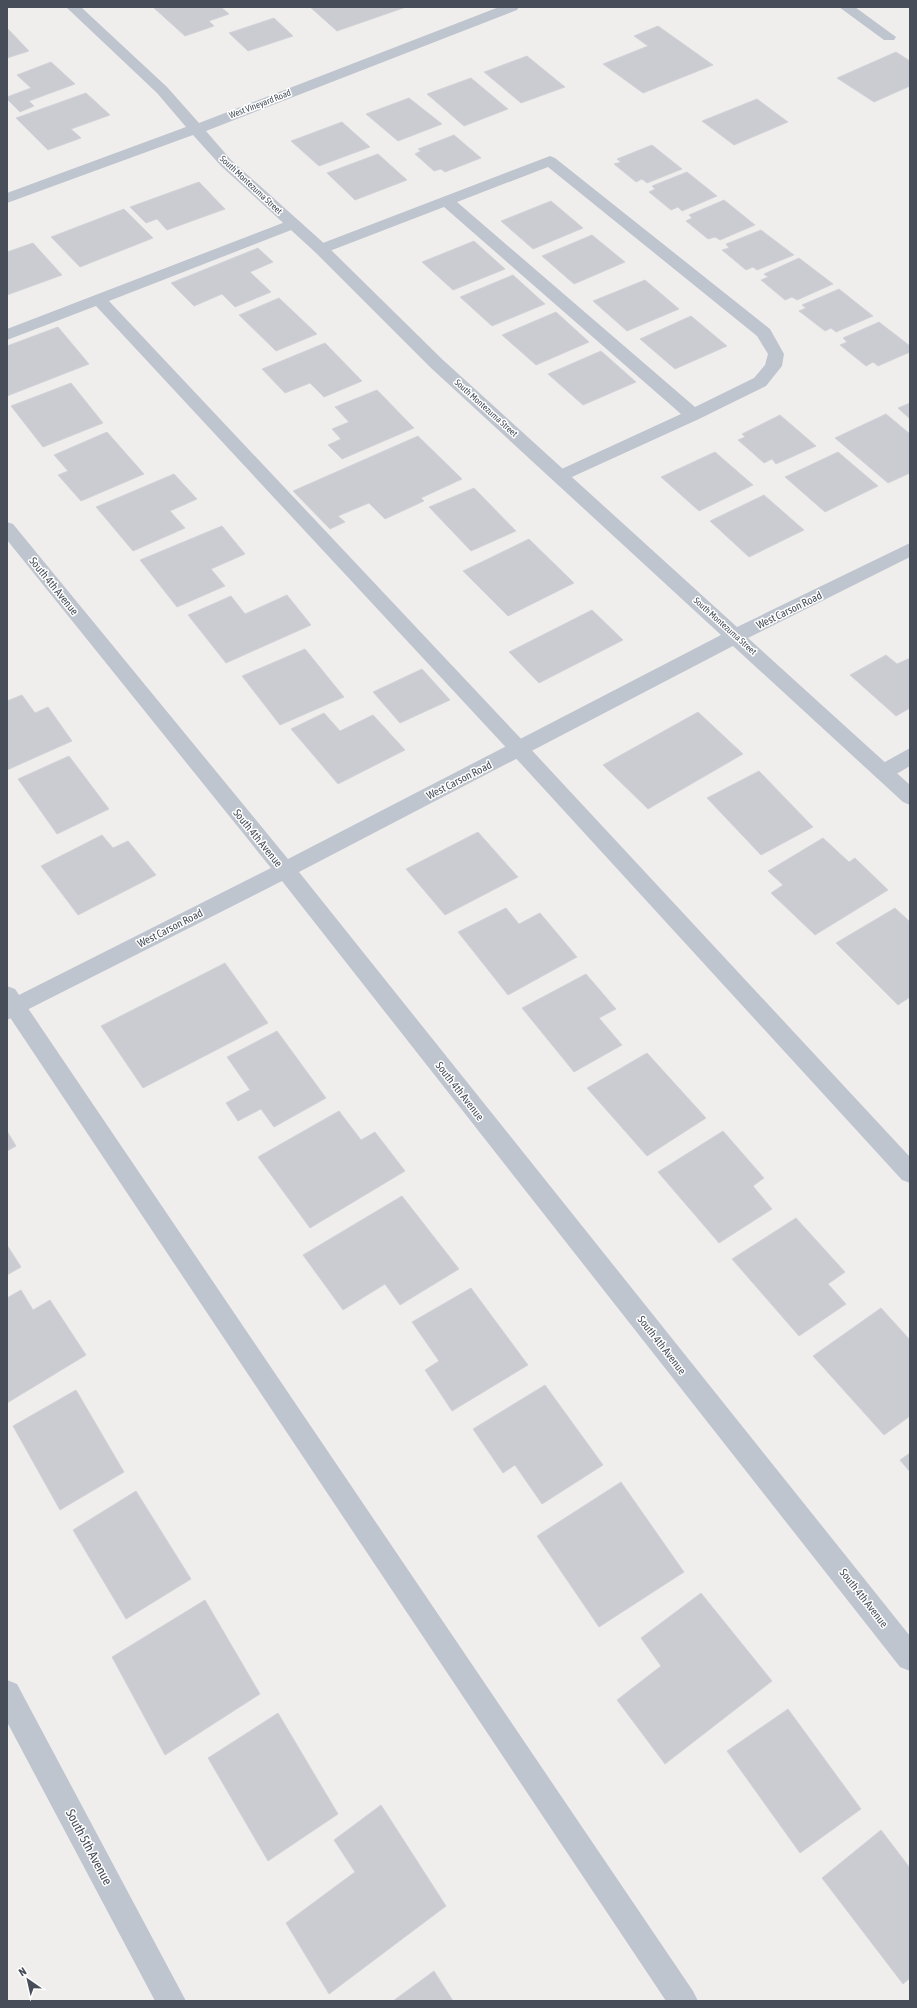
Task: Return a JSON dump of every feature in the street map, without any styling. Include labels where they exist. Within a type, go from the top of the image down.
[{"type":"street","name":"South Montezuma Street","points":[[73,7],[162,90],[226,163],[293,224],[437,364],[736,636],[910,797]]},
{"type":"street","name":"West Vineyard Road","points":[[8,196],[196,128],[512,7]]},
{"type":"street","points":[[846,7],[889,37]]},
{"type":"street","points":[[320,250],[550,161],[764,333],[776,354],[773,366],[760,382],[693,416],[560,476]]},
{"type":"street","points":[[446,201],[693,416]]},
{"type":"street","points":[[7,335],[293,224]]},
{"type":"street","points":[[98,299],[520,749],[910,1173]]},
{"type":"street","name":"South 4th Avenue","points":[[7,528],[285,870],[910,1657]]},
{"type":"street","name":"West Carson Road","points":[[10,1004],[285,870],[736,636],[910,550]]},
{"type":"street","points":[[883,772],[910,756]]},
{"type":"street","points":[[10,1004],[683,2001]]},
{"type":"street","name":"South 5th Avenue","points":[[7,1694],[171,2001]]},
{"type":"building","points":[[221,7],[229,14],[209,21],[214,26],[185,36],[154,8]]},
{"type":"building","points":[[310,7],[406,7],[337,31]]},
{"type":"building","points":[[274,18],[293,36],[248,51],[229,33]]},
{"type":"building","points":[[658,26],[713,65],[643,93],[603,64],[648,46],[634,36]]},
{"type":"building","points":[[7,28],[29,51],[7,58]]},
{"type":"building","points":[[896,52],[910,61],[910,86],[874,102],[837,78]]},
{"type":"building","points":[[527,56],[565,87],[521,103],[484,72]]},
{"type":"building","points":[[51,62],[75,84],[29,101],[34,106],[20,112],[7,99],[7,97],[31,88],[17,75]]},
{"type":"building","points":[[471,78],[508,109],[464,126],[427,94]]},
{"type":"building","points":[[86,93],[110,115],[71,129],[81,138],[48,150],[16,118]]},
{"type":"building","points":[[409,98],[442,124],[398,141],[366,114]]},
{"type":"building","points":[[757,99],[788,122],[734,145],[702,121]]},
{"type":"building","points":[[342,122],[370,147],[319,166],[291,141]]},
{"type":"building","points":[[454,135],[481,158],[445,172],[441,169],[434,171],[415,154],[421,151],[418,149]]},
{"type":"building","points":[[652,145],[682,169],[647,183],[642,179],[636,182],[614,164],[621,162],[617,159]]},
{"type":"building","points":[[378,154],[407,180],[355,200],[327,173]]},
{"type":"building","points":[[687,172],[717,196],[682,211],[678,207],[671,210],[649,192],[655,189],[652,186]]},
{"type":"building","points":[[199,182],[225,209],[167,230],[157,219],[146,223],[130,207]]},
{"type":"building","points":[[724,200],[755,225],[720,240],[715,237],[708,239],[686,221],[692,218],[689,215]]},
{"type":"building","points":[[551,201],[583,228],[533,249],[501,221]]},
{"type":"building","points":[[124,209],[153,238],[80,267],[51,237]]},
{"type":"building","points":[[761,230],[794,255],[757,270],[753,267],[746,270],[722,250],[729,248],[726,244]]},
{"type":"building","points":[[592,235],[625,262],[574,284],[542,256]]},
{"type":"building","points":[[474,241],[505,269],[453,290],[422,262]]},
{"type":"building","points":[[33,243],[62,275],[7,295],[7,252]]},
{"type":"building","points":[[258,248],[273,262],[250,272],[271,292],[235,307],[222,294],[194,306],[171,283]]},
{"type":"building","points":[[799,258],[833,284],[797,300],[792,297],[785,300],[761,280],[768,277],[764,274]]},
{"type":"building","points":[[513,275],[545,304],[492,326],[460,297]]},
{"type":"building","points":[[645,280],[679,309],[627,331],[593,301]]},
{"type":"building","points":[[839,289],[873,316],[836,332],[831,328],[825,331],[799,311],[806,308],[802,305]]},
{"type":"building","points":[[279,298],[317,334],[276,351],[239,315]]},
{"type":"building","points":[[556,312],[589,342],[536,365],[502,335]]},
{"type":"building","points":[[691,316],[727,346],[675,369],[640,339]]},
{"type":"building","points":[[879,322],[910,346],[910,352],[878,366],[873,362],[866,366],[840,345],[847,342],[843,338]]},
{"type":"building","points":[[58,327],[89,364],[7,396],[7,346]]},
{"type":"building","points":[[325,343],[362,381],[324,397],[310,383],[285,393],[262,369]]},
{"type":"building","points":[[601,351],[636,382],[583,405],[548,374]]},
{"type":"building","points":[[71,383],[103,423],[43,447],[11,406]]},
{"type":"building","points":[[377,390],[414,428],[342,459],[328,445],[341,439],[332,429],[349,422],[335,407]]},
{"type":"building","points":[[910,403],[910,419],[898,408]]},
{"type":"building","points":[[886,414],[910,434],[910,473],[888,483],[835,438]]},
{"type":"building","points":[[780,415],[816,446],[776,464],[772,459],[764,463],[738,440],[745,437],[742,434]]},
{"type":"building","points":[[107,432],[144,474],[81,501],[58,475],[68,471],[54,455]]},
{"type":"building","points":[[418,436],[462,479],[421,498],[424,501],[385,519],[369,503],[338,516],[345,522],[330,529],[293,491]]},
{"type":"building","points":[[715,452],[753,485],[699,511],[661,477]]},
{"type":"building","points":[[838,452],[878,486],[825,512],[785,477]]},
{"type":"building","points":[[174,474],[197,499],[170,511],[185,528],[133,551],[96,507]]},
{"type":"building","points":[[474,488],[516,531],[471,551],[429,507]]},
{"type":"building","points":[[764,495],[804,530],[749,557],[710,521]]},
{"type":"building","points":[[222,526],[245,554],[211,569],[225,586],[177,607],[140,560]]},
{"type":"building","points":[[529,539],[574,583],[508,616],[463,571]]},
{"type":"building","points":[[287,595],[311,625],[226,663],[188,615],[231,596],[245,614]]},
{"type":"building","points":[[592,610],[623,640],[539,683],[509,652]]},
{"type":"building","points":[[305,649],[344,697],[280,725],[242,676]]},
{"type":"building","points":[[886,655],[897,664],[910,658],[910,708],[896,716],[850,675]]},
{"type":"building","points":[[422,669],[450,700],[400,723],[373,692]]},
{"type":"building","points":[[22,695],[35,713],[48,707],[72,741],[7,770],[7,701]]},
{"type":"building","points":[[698,712],[743,754],[648,809],[603,765]]},
{"type":"building","points":[[324,713],[340,731],[373,715],[405,750],[338,784],[291,729]]},
{"type":"building","points":[[69,756],[109,809],[57,834],[18,779]]},
{"type":"building","points":[[759,771],[813,827],[761,855],[707,798]]},
{"type":"building","points":[[478,832],[518,877],[445,915],[406,869]]},
{"type":"building","points":[[102,835],[113,848],[128,841],[156,875],[78,915],[41,866]]},
{"type":"building","points":[[823,838],[849,862],[855,858],[888,890],[815,935],[771,893],[783,885],[768,871]]},
{"type":"building","points":[[506,908],[519,924],[540,913],[577,957],[508,995],[458,932]]},
{"type":"building","points":[[895,908],[910,922],[910,997],[898,1005],[836,943]]},
{"type":"building","points":[[225,963],[268,1023],[143,1088],[101,1026]]},
{"type":"building","points":[[586,974],[616,1009],[599,1018],[622,1045],[574,1072],[522,1008]]},
{"type":"building","points":[[277,1031],[326,1098],[274,1127],[261,1109],[238,1121],[226,1103],[250,1090],[227,1057]]},
{"type":"building","points":[[647,1053],[706,1118],[647,1156],[587,1088]]},
{"type":"building","points":[[339,1111],[361,1140],[375,1132],[405,1171],[310,1228],[258,1157]]},
{"type":"building","points":[[7,1131],[16,1146],[7,1151]]},
{"type":"building","points":[[723,1131],[764,1178],[753,1186],[772,1209],[719,1243],[658,1172]]},
{"type":"building","points":[[402,1196],[459,1269],[400,1305],[385,1284],[343,1310],[303,1255]]},
{"type":"building","points":[[796,1218],[845,1272],[828,1284],[846,1304],[799,1336],[732,1259]]},
{"type":"building","points":[[7,1245],[21,1267],[7,1275]]},
{"type":"building","points":[[471,1288],[528,1365],[452,1411],[425,1370],[439,1361],[412,1322]]},
{"type":"building","points":[[21,1290],[33,1310],[50,1300],[86,1355],[7,1403],[7,1298]]},
{"type":"building","points":[[881,1308],[910,1340],[910,1416],[884,1435],[813,1356]]},
{"type":"building","points":[[545,1385],[603,1465],[542,1504],[515,1465],[503,1473],[473,1429]]},
{"type":"building","points":[[76,1390],[124,1472],[60,1510],[13,1426]]},
{"type":"building","points":[[910,1453],[910,1472],[900,1460]]},
{"type":"building","points":[[621,1482],[684,1572],[599,1627],[537,1536]]},
{"type":"building","points":[[136,1491],[191,1579],[126,1619],[73,1530]]},
{"type":"building","points":[[701,1593],[772,1681],[665,1764],[617,1700],[661,1666],[641,1638]]},
{"type":"building","points":[[205,1600],[260,1694],[165,1755],[112,1657]]},
{"type":"building","points":[[788,1709],[861,1809],[800,1853],[727,1751]]},
{"type":"building","points":[[278,1713],[338,1814],[268,1861],[208,1758]]},
{"type":"building","points":[[381,1805],[446,1906],[329,1994],[286,1923],[355,1872],[334,1840]]},
{"type":"building","points":[[881,1830],[910,1868],[910,1978],[903,1984],[822,1878]]},
{"type":"building","points":[[434,1971],[453,2001],[393,2001]]}]
